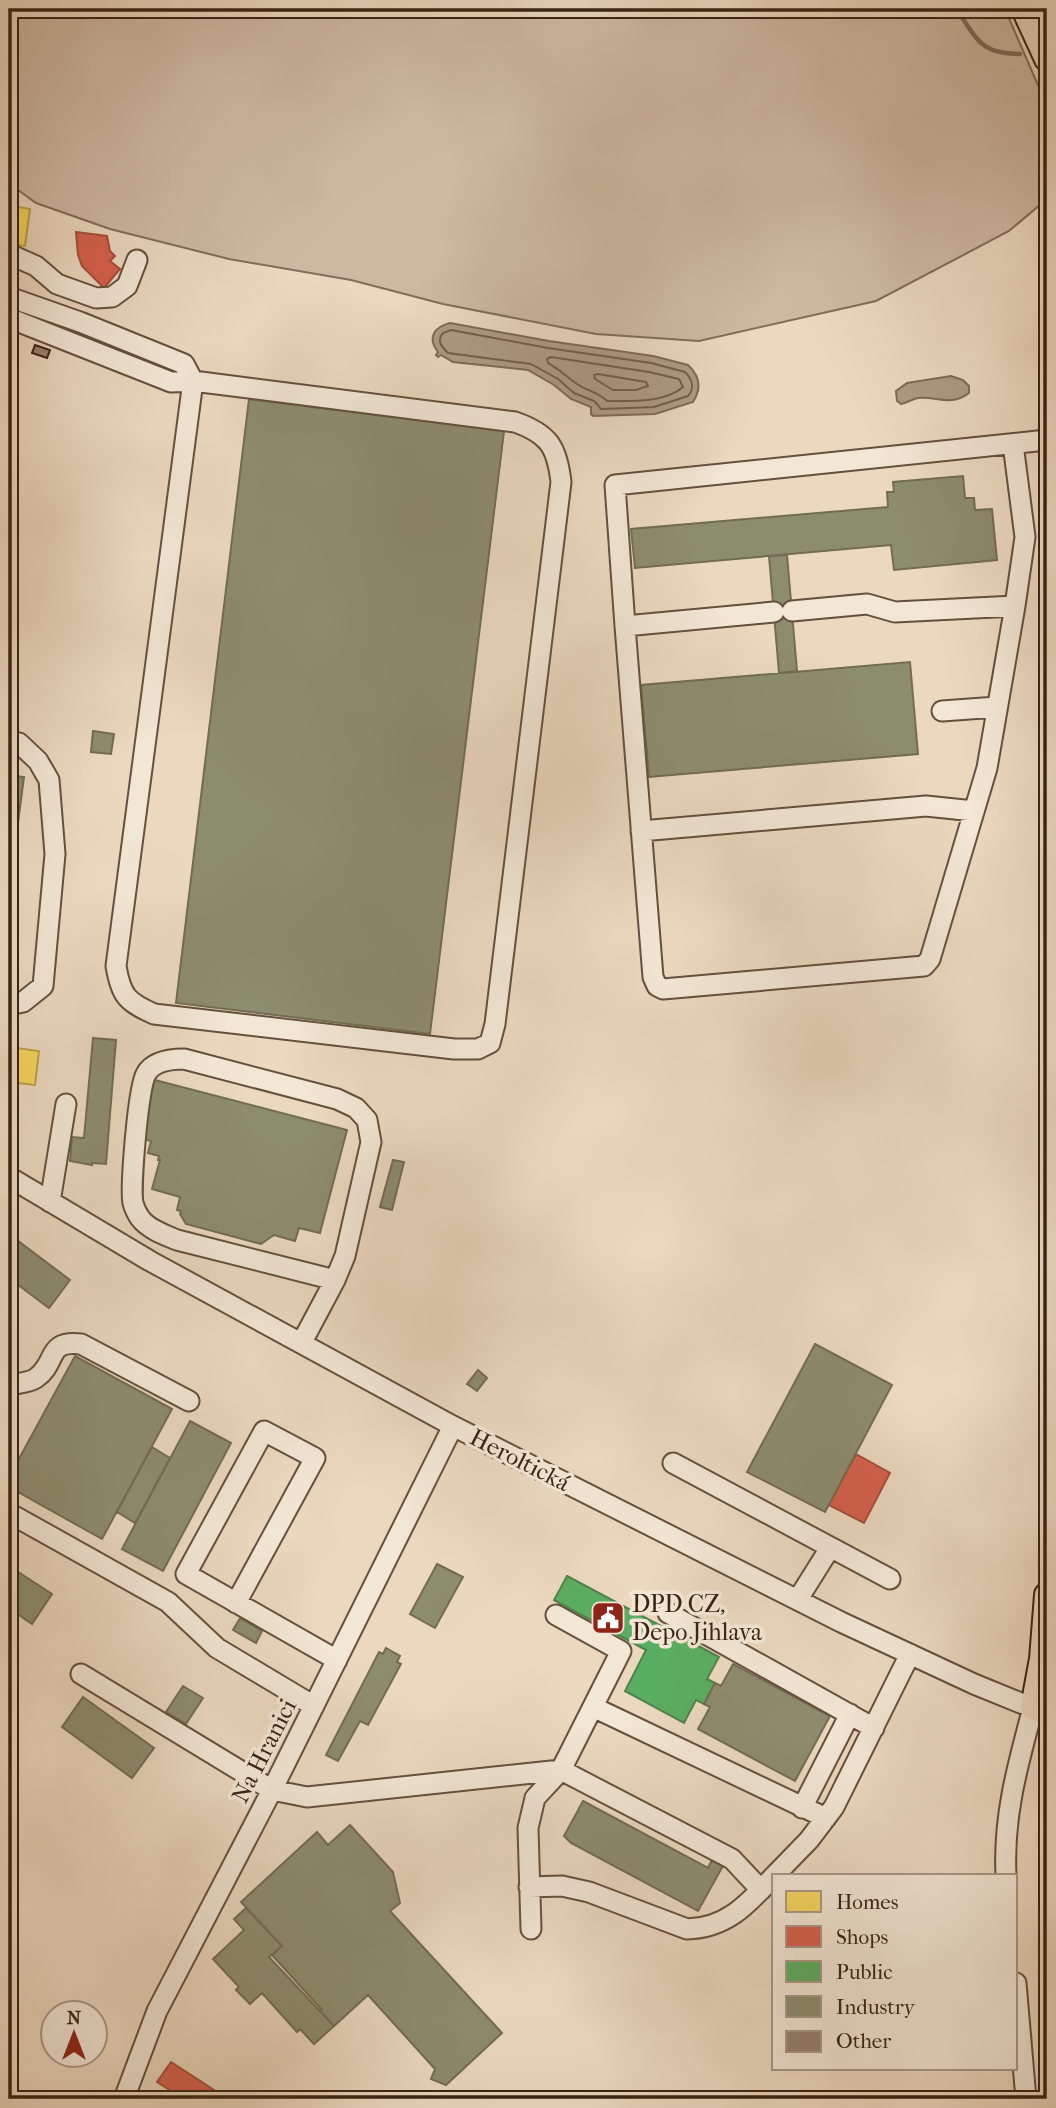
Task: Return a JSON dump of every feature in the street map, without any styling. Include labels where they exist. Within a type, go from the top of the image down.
[{"type":"main road","points":[[1024,9],[1044,51]]},
{"type":"main road","points":[[1040,1710],[1047,1595]]},
{"type":"street","points":[[9,254],[36,266],[57,284],[96,298],[112,297],[127,286],[137,260]]},
{"type":"street","points":[[9,297],[184,364],[192,381],[116,966],[120,989],[133,1004],[154,1014],[454,1049],[478,1049],[490,1043],[495,1024],[561,482],[558,458],[546,439],[532,428],[515,422],[192,381],[171,382],[9,318]]},
{"type":"street","points":[[1013,444],[1025,537],[1015,606],[987,768],[930,959],[924,966],[663,989],[657,986],[653,977],[615,485],[1047,440]]},
{"type":"street","points":[[625,626],[867,604],[895,612],[1015,606]]},
{"type":"street","points":[[942,711],[997,707]]},
{"type":"street","points":[[9,742],[19,743],[29,752],[49,780],[55,854],[43,986],[23,1002],[9,1005]]},
{"type":"street","points":[[641,831],[926,806],[974,811]]},
{"type":"street","points":[[302,1342],[335,1280],[345,1256],[371,1142],[367,1121],[356,1108],[337,1099],[184,1059],[169,1059],[152,1066],[146,1074],[138,1100],[133,1203],[141,1220],[177,1240],[335,1280]]},
{"type":"street","points":[[50,1202],[66,1104]]},
{"type":"street","name":"Heroltická","points":[[9,1177],[150,1261],[453,1426],[798,1600],[974,1684],[1040,1710]]},
{"type":"street","points":[[9,1385],[33,1380],[42,1373],[55,1349],[66,1342],[81,1344],[189,1401]]},
{"type":"street","name":"Na Hranici","points":[[124,2099],[157,2011],[272,1790],[453,1426]]},
{"type":"street","points":[[236,1603],[315,1458],[264,1431],[186,1574],[236,1603],[337,1660]]},
{"type":"street","points":[[673,1463],[890,1578]]},
{"type":"street","points":[[9,1513],[168,1602],[217,1648],[314,1706]]},
{"type":"street","points":[[798,1600],[830,1548]]},
{"type":"street","points":[[668,1612],[874,1728]]},
{"type":"street","points":[[531,1929],[528,1828],[535,1798],[561,1770],[621,1651],[556,1615]]},
{"type":"street","points":[[777,1874],[809,1840],[834,1807],[910,1654]]},
{"type":"street","points":[[81,1674],[272,1790],[307,1797],[561,1770],[770,1881],[747,1905],[723,1921],[703,1928],[687,1929],[589,1892],[562,1886],[529,1887]]},
{"type":"street","points":[[593,1707],[826,1818]]},
{"type":"street","points":[[1006,1874],[1006,1823],[1012,1785],[1040,1710]]},
{"type":"street","points":[[802,1808],[850,1714]]},
{"type":"street","points":[[1018,2006],[1026,2099]]},
{"type":"shaded area","points":[[9,9],[1005,9],[1047,106],[1047,199],[1009,231],[876,301],[699,341],[596,334],[443,304],[351,280],[229,259],[110,229],[36,203],[18,190],[9,189]]},
{"type":"water","points":[[450,323],[653,356],[688,365],[697,378],[698,392],[693,402],[655,414],[593,416],[591,407],[571,399],[554,385],[528,370],[453,362],[441,355],[438,357],[433,342],[434,334],[440,327]]},
{"type":"water","points":[[951,376],[963,380],[969,386],[969,393],[950,400],[918,398],[901,404],[897,401],[896,391],[907,383]]},
{"type":"building: Homes","points":[[9,202],[30,209],[25,246],[9,244]]},
{"type":"building: Homes","points":[[9,1047],[39,1051],[35,1085],[9,1082]]},
{"type":"building: Shops","points":[[76,232],[107,236],[110,251],[115,256],[110,261],[120,269],[104,288],[82,266]]},
{"type":"building: Shops","points":[[856,1454],[890,1473],[864,1523],[829,1505]]},
{"type":"building: Shops","points":[[171,2062],[228,2099],[184,2099],[157,2082]]},
{"type":"building: Public","points":[[567,1576],[719,1657],[707,1679],[715,1683],[704,1704],[696,1700],[684,1723],[625,1691],[646,1650],[554,1600]]},
{"type":"building: Industry","points":[[249,399],[504,431],[430,1034],[176,1003]]},
{"type":"building: Industry","points":[[963,476],[965,498],[974,498],[975,510],[992,509],[997,560],[894,570],[891,545],[635,568],[631,529],[888,507],[887,492],[894,492],[893,482]]},
{"type":"building: Industry","points":[[787,555],[797,671],[779,673],[769,556]]},
{"type":"building: Industry","points":[[910,662],[918,754],[649,777],[641,685]]},
{"type":"building: Industry","points":[[93,731],[114,734],[111,754],[91,752]]},
{"type":"building: Industry","points":[[9,775],[24,777],[13,860],[9,860]]},
{"type":"building: Industry","points":[[9,958],[18,959],[12,1000],[9,1000]]},
{"type":"building: Industry","points":[[93,1038],[116,1040],[106,1164],[92,1165],[70,1161],[72,1137],[84,1138]]},
{"type":"building: Industry","points":[[151,1079],[347,1130],[320,1233],[299,1228],[295,1241],[274,1235],[261,1244],[186,1224],[181,1211],[177,1210],[180,1197],[152,1189],[159,1156],[148,1153],[151,1141],[136,1137]]},
{"type":"building: Industry","points":[[393,1160],[404,1162],[392,1210],[380,1207]]},
{"type":"building: Industry","points":[[9,1234],[70,1280],[49,1308],[9,1278]]},
{"type":"building: Industry","points":[[815,1344],[892,1385],[825,1512],[747,1472]]},
{"type":"building: Industry","points":[[75,1356],[172,1409],[102,1539],[9,1487],[9,1477]]},
{"type":"building: Industry","points":[[478,1370],[487,1378],[477,1391],[467,1384]]},
{"type":"building: Industry","points":[[190,1421],[231,1443],[163,1571],[122,1549]]},
{"type":"building: Industry","points":[[152,1447],[170,1458],[135,1523],[117,1512]]},
{"type":"building: Industry","points":[[437,1564],[463,1577],[435,1628],[410,1614]]},
{"type":"building: Industry","points":[[9,1566],[52,1594],[32,1624],[9,1608]]},
{"type":"building: Industry","points":[[240,1618],[262,1631],[256,1643],[233,1630]]},
{"type":"building: Industry","points":[[386,1648],[400,1656],[397,1662],[401,1664],[368,1725],[360,1721],[338,1761],[326,1755],[379,1652],[383,1654]]},
{"type":"building: Industry","points":[[733,1664],[830,1716],[795,1781],[698,1729],[710,1707],[704,1704],[715,1683],[721,1686]]},
{"type":"building: Industry","points":[[183,1686],[203,1698],[186,1724],[166,1712]]},
{"type":"building: Industry","points":[[83,1697],[154,1748],[132,1778],[62,1727]]},
{"type":"building: Industry","points":[[583,1801],[708,1868],[713,1858],[724,1864],[698,1911],[571,1843],[564,1836]]},
{"type":"building: Industry","points":[[350,1825],[393,1872],[400,1903],[390,1911],[502,2033],[446,2085],[431,2079],[435,2069],[368,1995],[334,2026],[272,1955],[282,1946],[241,1902],[317,1832],[328,1845]]},
{"type":"building: Industry","points":[[246,1908],[282,1946],[269,1957],[334,2026],[314,2044],[300,2029],[297,2032],[262,1993],[250,2004],[236,1990],[239,1987],[213,1959],[244,1930],[234,1919]]},
{"type":"building: Other","points":[[35,345],[50,350],[47,358],[32,353]]},
{"type":"waterway","points":[[956,9],[975,36],[988,48],[1020,54]]},
{"type":"place","name":"DPD CZ, Depo Jihlava","points":[[608,1618]]}]
